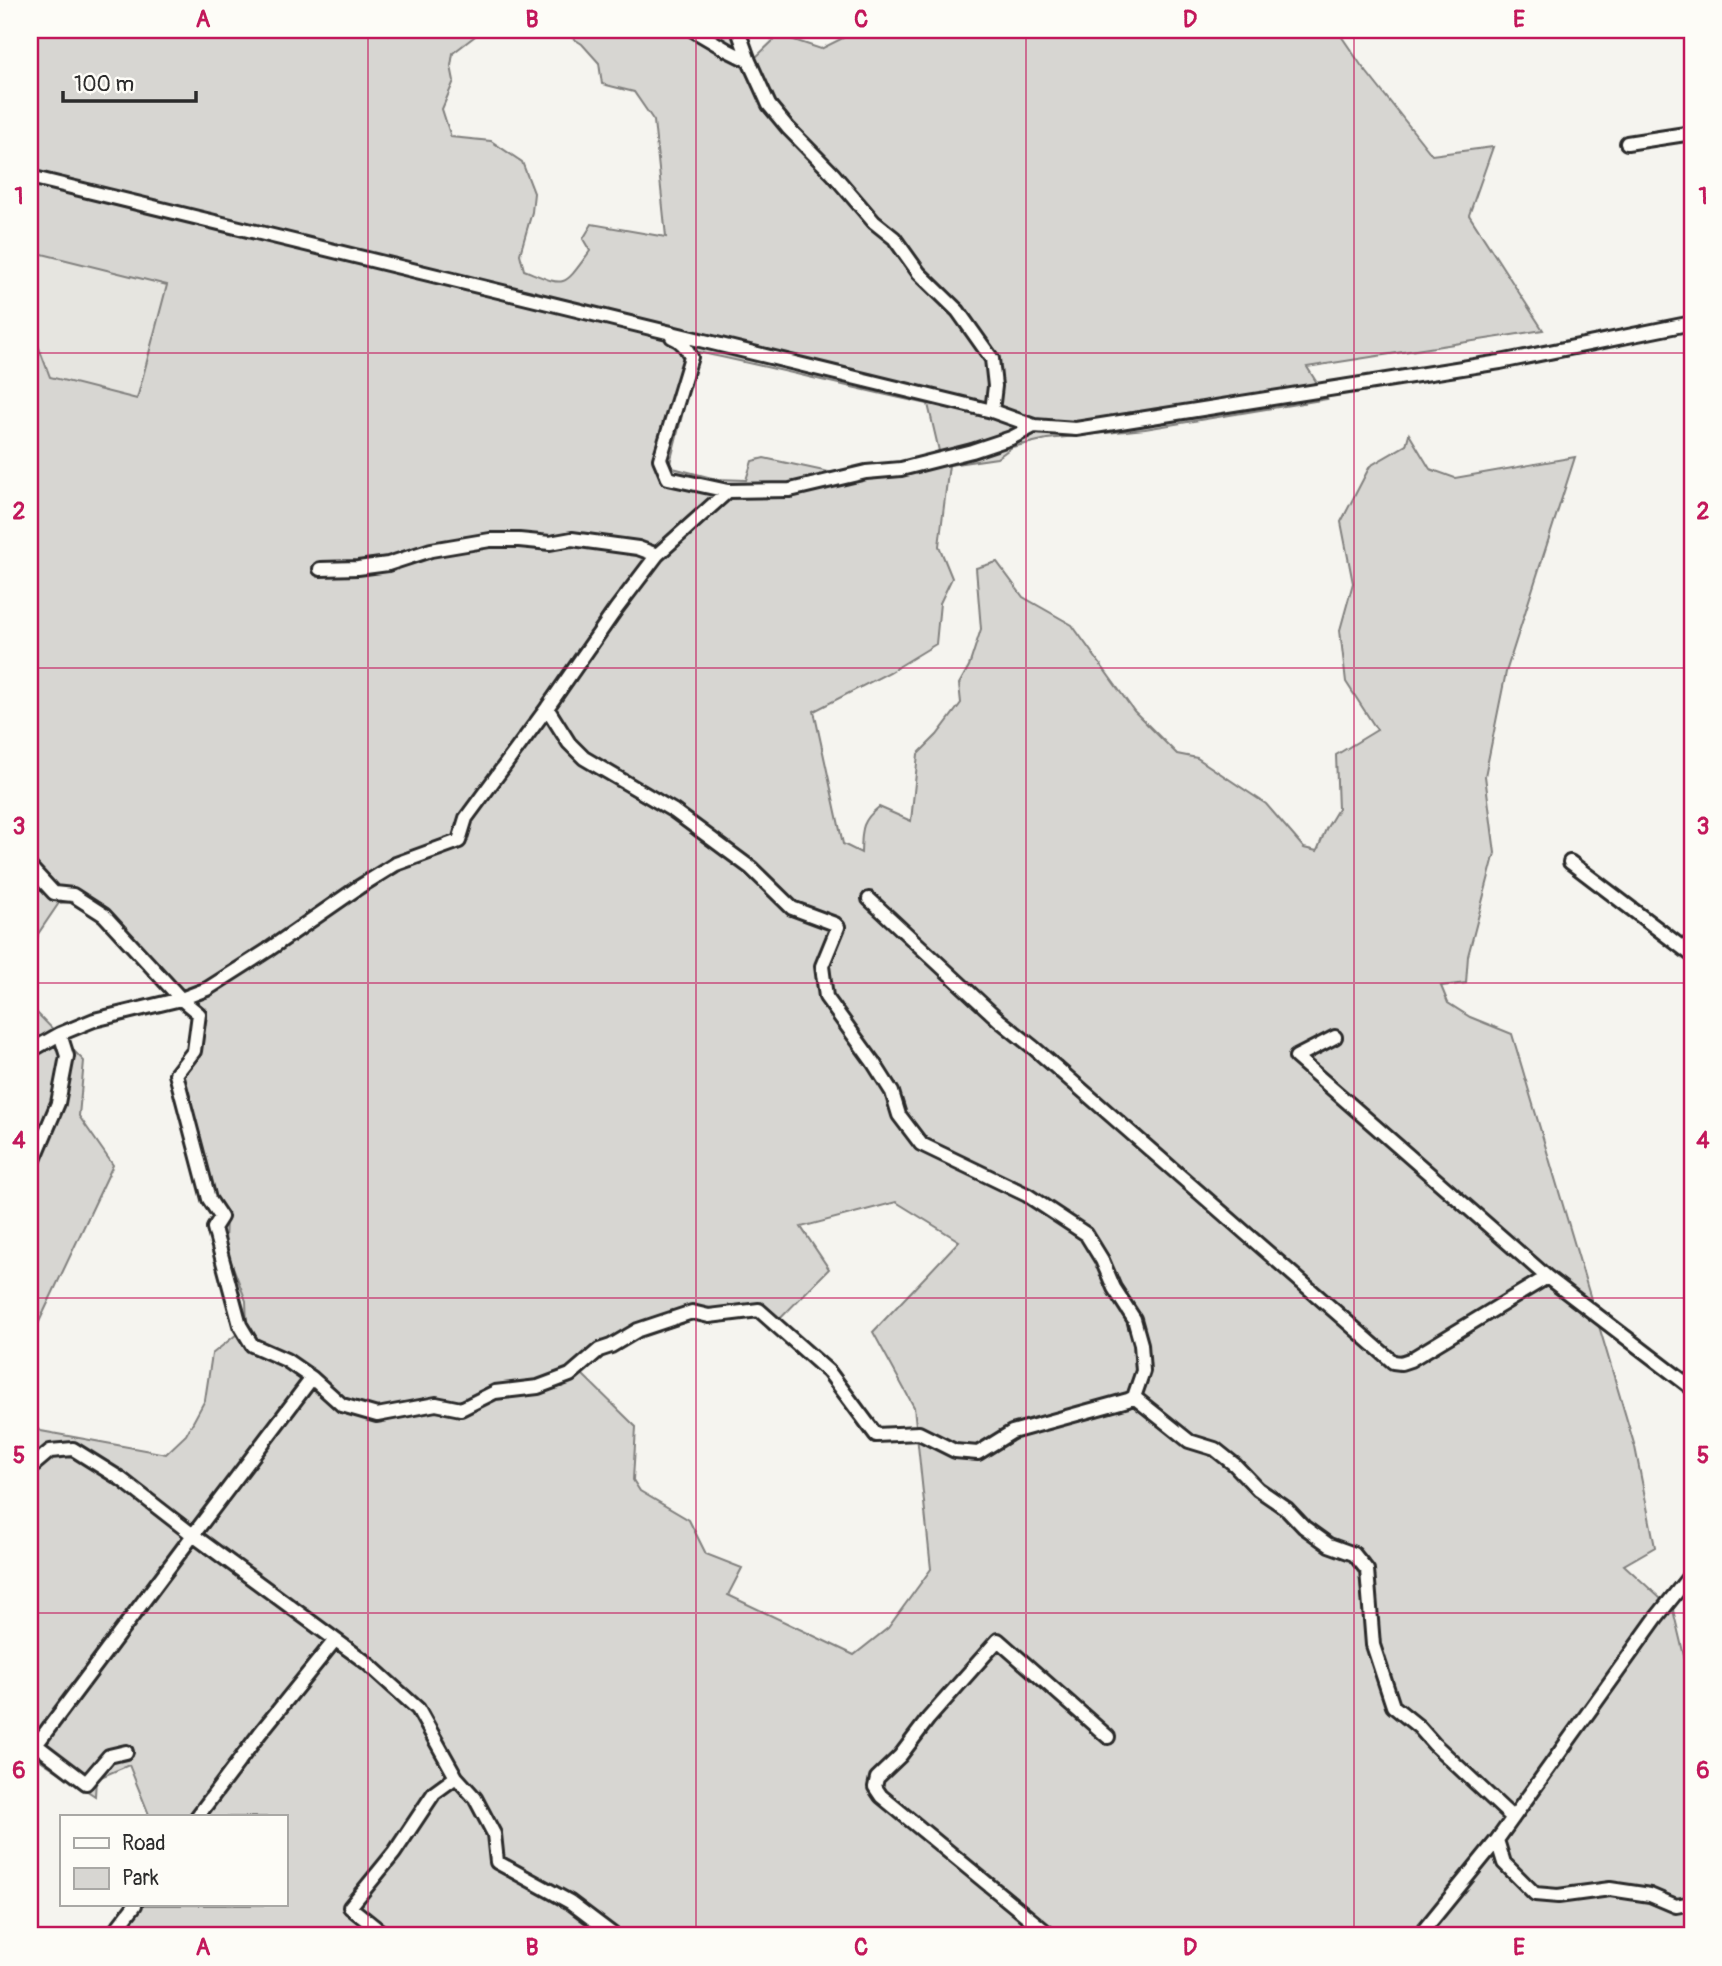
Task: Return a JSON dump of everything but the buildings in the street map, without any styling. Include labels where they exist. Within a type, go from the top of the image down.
[{"type":"street","points":[[693,30],[749,61]]},
{"type":"street","points":[[738,30],[769,105],[834,174],[874,222],[894,238],[919,273],[958,311],[992,359],[995,386],[992,411]]},
{"type":"street","points":[[1627,143],[1692,133]]},
{"type":"street","points":[[30,177],[992,411],[1034,426],[1076,429],[1500,362],[1692,323]]},
{"type":"street","points":[[642,326],[678,340],[687,347],[691,356],[660,459],[668,478],[728,491],[790,490],[866,472],[901,469],[972,451],[1011,438],[1034,426]]},
{"type":"street","points":[[30,1051],[60,1034],[94,1020],[180,999],[207,989],[396,864],[459,841],[466,818],[657,555],[728,491]]},
{"type":"street","points":[[320,569],[388,564],[431,550],[490,540],[550,543],[572,540],[638,548],[657,555]]},
{"type":"street","points":[[30,867],[54,893],[73,895],[104,915],[180,999],[199,1014],[194,1051],[176,1074],[209,1199],[221,1217],[215,1228],[240,1325],[252,1345],[286,1360],[312,1378],[342,1405],[377,1415],[436,1404],[461,1409],[495,1392],[538,1387],[570,1375],[599,1350],[638,1330],[692,1312],[709,1316],[759,1310],[829,1373],[876,1435],[919,1433],[955,1451],[978,1453],[1012,1432],[1134,1397],[1143,1371],[1141,1345],[1134,1318],[1114,1288],[1102,1260],[1086,1234],[1027,1195],[921,1144],[899,1115],[892,1093],[873,1062],[826,997],[822,966],[838,927],[792,908],[751,868],[674,811],[583,758],[569,743],[547,708]]},
{"type":"street","points":[[1570,862],[1692,955]]},
{"type":"street","points":[[869,899],[999,1020],[1393,1362],[1410,1360],[1547,1277]]},
{"type":"street","points":[[30,1169],[58,1103],[67,1056],[60,1034]]},
{"type":"street","points":[[1335,1037],[1294,1056],[1547,1277],[1692,1388]]},
{"type":"street","points":[[126,1752],[109,1756],[86,1783],[33,1742],[312,1378]]},
{"type":"street","points":[[1134,1397],[1189,1441],[1215,1449],[1258,1489],[1287,1508],[1304,1527],[1329,1545],[1354,1554],[1367,1570],[1373,1645],[1393,1706],[1419,1727],[1513,1818]]},
{"type":"street","points":[[30,1468],[50,1451],[73,1449],[121,1479],[367,1663],[418,1709],[456,1777],[475,1798],[494,1834],[497,1862],[570,1902],[615,1936]]},
{"type":"street","points":[[1419,1936],[1497,1840],[1656,1618],[1692,1573]]},
{"type":"street","points":[[198,1815],[335,1640]]},
{"type":"street","points":[[1051,1936],[881,1796],[875,1787],[877,1778],[900,1756],[928,1719],[998,1640],[1108,1737]]},
{"type":"street","points":[[386,1936],[350,1907],[394,1853],[434,1793],[456,1777]]},
{"type":"street","points":[[1497,1840],[1504,1863],[1535,1894],[1558,1896],[1611,1889],[1650,1895],[1676,1906],[1692,1903]]},
{"type":"street","points":[[111,1936],[134,1906]]},
{"type":"shaded area","points":[[30,251],[168,284],[137,399],[50,377],[30,324]]},
{"type":"green space","points":[[30,30],[483,30],[453,53],[451,66],[454,81],[442,109],[451,137],[491,141],[522,162],[534,193],[532,212],[520,254],[524,270],[556,281],[568,278],[590,251],[583,239],[592,224],[666,237],[654,121],[634,92],[602,84],[599,63],[582,44],[560,30],[744,30],[754,59],[779,35],[821,49],[849,35],[852,30],[1337,30],[1432,155],[1493,147],[1469,215],[1543,330],[1307,367],[1327,399],[1145,429],[1047,439],[1012,447],[997,458],[949,465],[939,546],[952,578],[940,603],[936,644],[890,672],[814,711],[843,844],[861,853],[863,827],[868,817],[879,807],[911,821],[918,754],[937,735],[961,703],[959,684],[969,666],[981,629],[976,568],[997,562],[1023,597],[1072,625],[1134,711],[1177,754],[1197,758],[1266,804],[1304,848],[1317,851],[1338,809],[1336,755],[1377,730],[1346,682],[1340,630],[1353,583],[1341,522],[1370,466],[1406,445],[1409,434],[1430,469],[1455,478],[1575,457],[1506,672],[1485,776],[1495,853],[1468,956],[1466,983],[1441,986],[1448,1003],[1470,1017],[1512,1034],[1635,1447],[1655,1547],[1624,1565],[1673,1610],[1692,1689],[1692,1930],[1688,1936],[106,1936],[128,1906],[287,1906],[287,1815],[149,1815],[129,1765],[96,1779],[95,1796],[37,1758],[30,1761],[30,1425],[41,1431],[166,1454],[186,1435],[205,1400],[212,1354],[247,1326],[246,1301],[225,1246],[226,1215],[216,1198],[182,1076],[200,1012],[165,991],[98,919],[73,902],[59,903],[38,934],[30,970],[30,324],[50,377],[137,399],[167,285],[30,251]],"holes":[[[698,352],[928,404],[939,451],[901,469],[833,473],[764,458],[752,461],[746,480],[716,479],[669,467]],[[896,1202],[959,1241],[873,1332],[914,1407],[931,1569],[888,1628],[854,1655],[728,1595],[742,1568],[706,1554],[689,1520],[640,1491],[633,1480],[636,1427],[582,1374],[597,1357],[644,1334],[693,1320],[758,1316],[769,1330],[829,1269],[801,1227]]]},
{"type":"green space","points":[[30,1001],[34,1010],[84,1061],[79,1116],[113,1165],[30,1341]]}]
